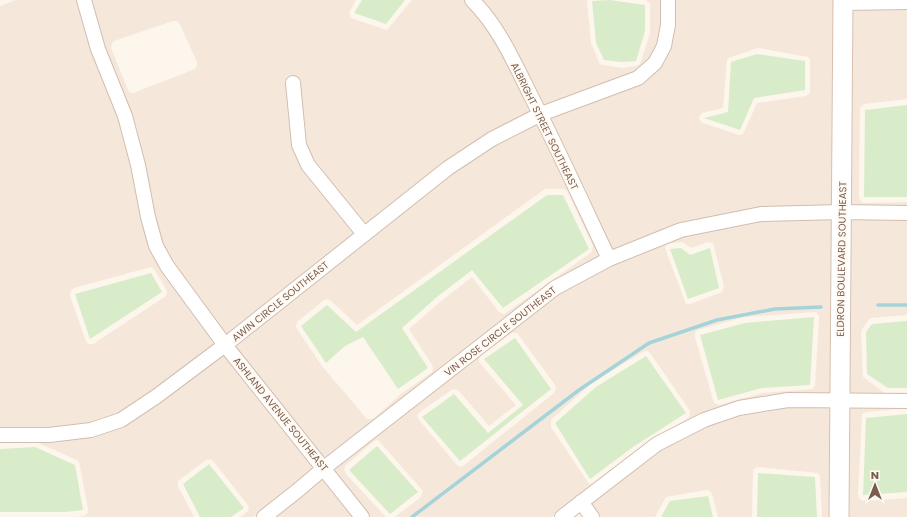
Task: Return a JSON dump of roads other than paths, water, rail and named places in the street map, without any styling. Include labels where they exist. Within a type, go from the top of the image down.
[{"type":"street","name":"ASHLAND AVENUE SOUTHEAST","points":[[84,0],[98,49],[125,116],[138,165],[148,217],[156,246],[167,266],[225,345],[362,517]]},
{"type":"street","name":"ALBRIGHT STREET SOUTHEAST","points":[[472,0],[505,43],[541,114],[609,259]]},
{"type":"street","name":"AWIN CIRCLE SOUTHEAST","points":[[0,435],[49,435],[91,430],[121,420],[157,396],[225,345],[448,168],[492,139],[541,114],[638,78],[656,63],[664,46],[668,25],[668,0]]},
{"type":"street","points":[[843,2],[907,2]]},
{"type":"street","name":"ELDRON BOULEVARD SOUTHEAST","points":[[839,517],[843,2]]},
{"type":"street","points":[[293,83],[299,145],[308,165],[364,234]]},
{"type":"street","name":"VIN ROSE CIRCLE SOUTHEAST","points":[[264,517],[324,468],[555,288],[609,259],[681,230],[761,214],[842,212],[907,213]]},
{"type":"street","points":[[562,517],[658,444],[704,420],[739,408],[788,400],[907,401]]},
{"type":"street","points":[[581,502],[592,517]]},
{"type":"waterway","points":[[878,305],[907,305]]},
{"type":"waterway","points":[[412,517],[579,390],[649,343],[717,320],[775,309],[821,307]]}]
